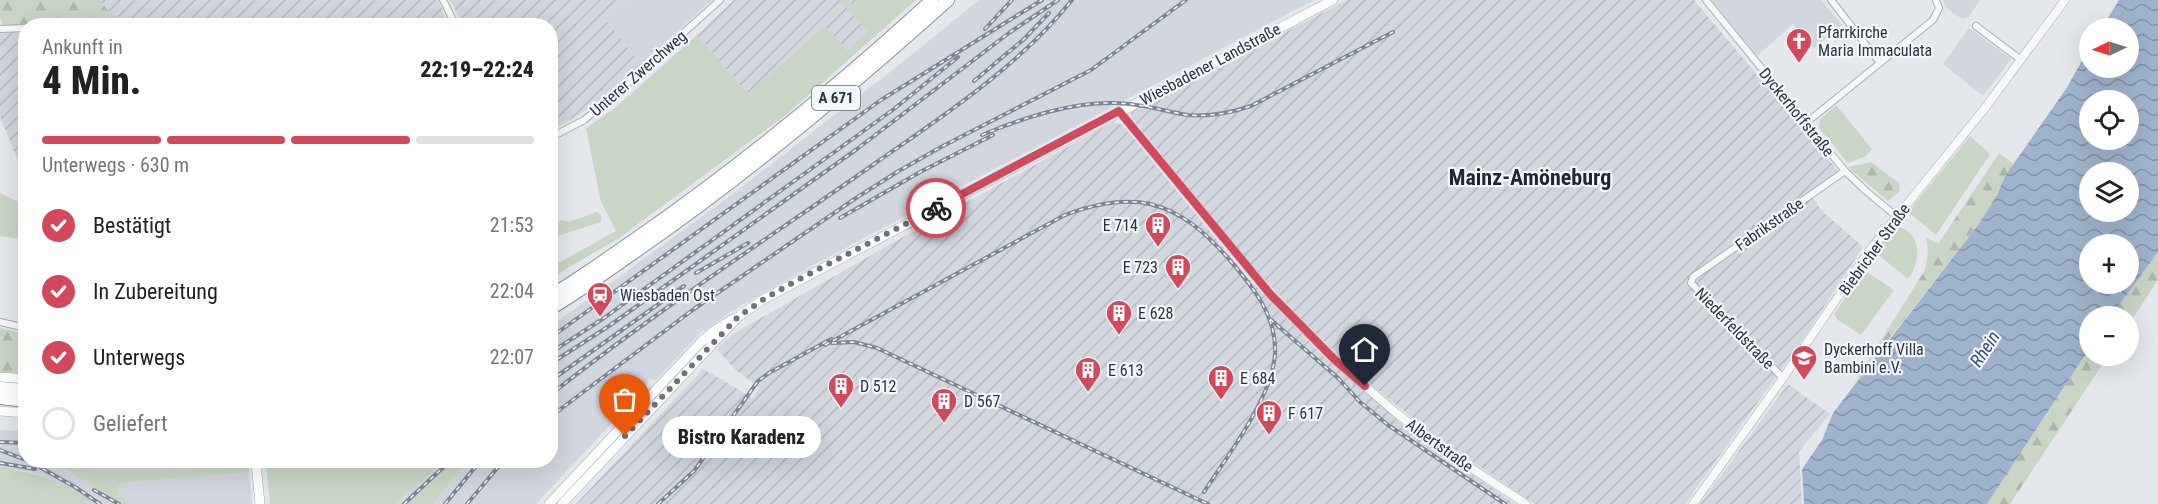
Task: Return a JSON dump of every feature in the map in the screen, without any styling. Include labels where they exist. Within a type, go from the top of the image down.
[{"type":"highway","name":"A 671","points":[[558,298],[783,129],[932,0]]},
{"type":"highway","name":"A 671","points":[[558,298],[671,227],[772,151],[948,0]]},
{"type":"highway","points":[[0,388],[18,389]]},
{"type":"highway","points":[[0,398],[18,399]]},
{"type":"main road","name":"Wiesbadener Landstraße","points":[[698,352],[738,317],[794,282],[1333,0]]},
{"type":"main road","points":[[549,504],[698,352]]},
{"type":"main road","points":[[562,504],[698,352]]},
{"type":"main road","points":[[0,377],[18,378]]},
{"type":"main road","points":[[0,411],[18,412]]},
{"type":"main road","points":[[256,468],[260,504]]},
{"type":"street","points":[[443,0],[452,18]]},
{"type":"street","name":"Unterer Zwerchweg","points":[[558,134],[584,120],[603,105],[720,0]]},
{"type":"street","name":"Dyckerhoffstraße","points":[[1706,0],[1845,171],[1896,216]]},
{"type":"street","points":[[1831,0],[1880,63]]},
{"type":"street","points":[[1806,123],[1933,20],[1939,8],[1935,0]]},
{"type":"street","name":"Biebricher Straße","points":[[1693,504],[1783,378],[1860,264],[1896,216],[1974,123],[2065,0]]},
{"type":"street","points":[[1976,26],[2021,60]]},
{"type":"street","points":[[0,29],[18,28]]},
{"type":"street","name":"Albertstraße","points":[[1119,111],[1270,294],[1335,360],[1395,412],[1450,454],[1526,504]]},
{"type":"street","name":"Fabrikstraße","points":[[1693,278],[1845,171]]},
{"type":"street","name":"Niederfeldstraße","points":[[1693,278],[1691,283],[1783,378]]},
{"type":"street","points":[[0,322],[18,326]]},
{"type":"shaded area","points":[[100,0],[438,0],[445,18],[121,18],[111,14]]},
{"type":"shaded area","points":[[450,0],[629,0],[604,18],[641,64],[600,102],[558,127],[558,18],[459,18]]},
{"type":"shaded area","points":[[629,0],[712,0],[641,64],[604,18]]},
{"type":"shaded area","points":[[734,0],[903,0],[847,50],[824,26],[748,94],[697,35]]},
{"type":"shaded area","points":[[979,0],[1314,0],[815,264],[730,312],[705,331],[703,330],[656,380],[649,379],[645,387],[536,504],[433,504],[461,468],[558,468],[558,321],[725,200]]},
{"type":"shaded area","points":[[1347,0],[1694,0],[1838,171],[1810,193],[1821,210],[1863,247],[1803,339],[1685,504],[1535,504],[1436,437],[1357,373],[1303,321],[1252,266],[1131,117],[1131,113],[1135,110]]},
{"type":"shaded area","points":[[1712,0],[1821,0],[1842,25],[1814,48],[1793,24],[1757,56]]},
{"type":"shaded area","points":[[1943,0],[1980,0],[1969,17],[1962,19],[1945,7]]},
{"type":"shaded area","points":[[1969,28],[2010,58],[1983,96],[1943,64]]},
{"type":"shaded area","points":[[18,31],[18,160],[0,117],[0,34]]},
{"type":"shaded area","points":[[1113,122],[1121,124],[1126,129],[1249,279],[1324,357],[1413,433],[1515,504],[576,504],[703,369],[753,398],[759,388],[735,369],[718,351],[719,347],[733,334],[896,241]]},
{"type":"shaded area","points":[[1788,384],[1830,414],[1799,451],[1802,504],[1700,504]]},
{"type":"shaded area","points":[[0,430],[18,431],[18,468],[219,468],[146,472],[93,472],[64,469],[122,504],[95,504],[34,473],[0,467]]},
{"type":"shaded area","points":[[436,468],[446,468],[407,504],[396,504]]},
{"type":"shaded area","points":[[249,472],[252,504],[132,504],[118,491],[122,483]]},
{"type":"green space","points":[[0,0],[100,0],[111,14],[121,18],[18,18],[18,25],[3,26],[0,17]]},
{"type":"green space","points":[[839,0],[847,0],[851,4],[856,0],[916,0],[787,114],[619,238],[558,274],[558,263],[616,231],[601,202],[586,128],[614,109],[697,35],[748,94],[824,26],[847,50],[868,31]]},
{"type":"green space","points":[[1836,105],[1872,149],[1866,156],[1848,163],[1819,128],[1820,120]]},
{"type":"green space","points":[[1970,136],[1990,154],[1936,235],[1908,212]]},
{"type":"green space","points":[[1999,153],[2014,164],[2005,176],[1997,195],[1978,225],[1853,385],[1925,270],[1928,252],[1926,237],[1938,244]]},
{"type":"green space","points":[[1871,162],[1899,183],[1900,191],[1888,201],[1848,167]]},
{"type":"green space","points":[[0,193],[18,202],[18,239],[0,236]]},
{"type":"green space","points":[[596,212],[601,215],[601,222],[558,236],[558,222],[562,220],[569,222]]},
{"type":"green space","points":[[1896,226],[1911,234],[1917,248],[1916,264],[1908,279],[1875,252]]},
{"type":"green space","points":[[2158,252],[2158,280],[2139,309],[2139,306],[2118,306],[2127,294],[2139,294],[2139,278]]},
{"type":"green space","points":[[1864,270],[1894,290],[1861,335],[1838,320],[1834,314]]},
{"type":"green space","points":[[0,328],[18,332],[18,374],[0,373]]},
{"type":"green space","points":[[2079,364],[2101,366],[2010,504],[1987,504]]},
{"type":"green space","points":[[0,467],[50,479],[95,504],[0,504]]},
{"type":"green space","points":[[63,468],[150,471],[249,468],[249,472],[122,483],[118,487],[119,494],[132,504],[122,504]]},
{"type":"green space","points":[[266,468],[436,468],[396,504],[270,504]]},
{"type":"green space","points":[[446,468],[461,468],[433,504],[407,504]]},
{"type":"water","name":"Rhein","points":[[2119,0],[2158,0],[2158,252],[2139,278],[2139,234],[2079,234],[2079,294],[2127,294],[2118,306],[2079,306],[2079,364],[1987,504],[1804,504],[1802,469],[1822,440],[1833,413],[1978,225],[1997,195],[2005,176],[2066,89],[2079,66],[2079,78],[2139,78],[2139,18],[2108,18]]},
{"type":"railway","points":[[985,29],[1012,0]]},
{"type":"railway","points":[[558,332],[881,100],[1042,0]]},
{"type":"railway","points":[[558,359],[609,326],[857,149],[1009,33],[1058,0]]},
{"type":"railway","points":[[558,389],[671,305],[955,107],[1005,68],[1051,24],[1072,0]]},
{"type":"railway","points":[[558,411],[694,309],[856,198],[941,147],[1091,70],[1186,0]]},
{"type":"railway","points":[[974,81],[1023,40],[1049,13]]},
{"type":"railway","points":[[982,135],[1047,112],[1098,103],[1133,104],[1188,115],[1212,115],[1235,111],[1251,106],[1393,32]]},
{"type":"railway","points":[[558,348],[604,318],[894,109],[958,57]]},
{"type":"railway","points":[[840,218],[922,171],[993,135]]},
{"type":"railway","points":[[825,345],[1065,215],[1118,202],[1139,202],[1162,208],[1194,225],[1228,258],[1261,302],[1272,326],[1275,340],[1272,371],[1258,407],[1204,492]]},
{"type":"railway","points":[[696,273],[748,243]]},
{"type":"railway","points":[[558,375],[684,286]]},
{"type":"railway","points":[[1270,319],[1388,425],[1505,504]]},
{"type":"railway","points":[[658,504],[694,471],[758,381],[831,339]]},
{"type":"railway","points":[[832,343],[854,342],[877,348],[1208,504]]},
{"type":"railway","points":[[0,442],[18,443]]},
{"type":"railway","points":[[0,450],[18,457]]},
{"type":"railway","points":[[0,463],[18,466]]},
{"type":"railway","points":[[29,468],[35,469]]},
{"type":"railway","points":[[41,468],[100,504]]},
{"type":"railway","points":[[404,504],[442,468]]},
{"type":"railway","points":[[445,504],[474,468]]},
{"type":"railway","points":[[467,504],[497,468]]},
{"type":"railway","points":[[94,490],[119,504]]},
{"type":"way so far","points":[[625,436],[738,317],[794,282],[936,208]]},
{"type":"place","name":"Pfarrkirche Maria Immaculata","points":[[1799,64]]},
{"type":"place","name":"E 714","points":[[1158,248]]},
{"type":"place","name":"E 723","points":[[1178,290]]},
{"type":"place","name":"Wiesbaden Ost","points":[[600,318]]},
{"type":"place","name":"E 628","points":[[1119,336]]},
{"type":"place","name":"Dyckerhoff Villa Bambini e.V.","points":[[1804,381]]},
{"type":"place","name":"E 613","points":[[1088,393]]},
{"type":"place","name":"E 684","points":[[1221,401]]},
{"type":"place","name":"D 512","points":[[841,409]]},
{"type":"place","name":"D 567","points":[[944,424]]},
{"type":"place","name":"Bistro Karadenz","points":[[625,436]]},
{"type":"place","name":"F 617","points":[[1269,436]]},
{"type":"district","name":"Mainz-Amöneburg","points":[[1530,177]]},
{"type":"route","points":[[936,208],[1119,111],[1270,294],[1335,360],[1365,386]]}]
